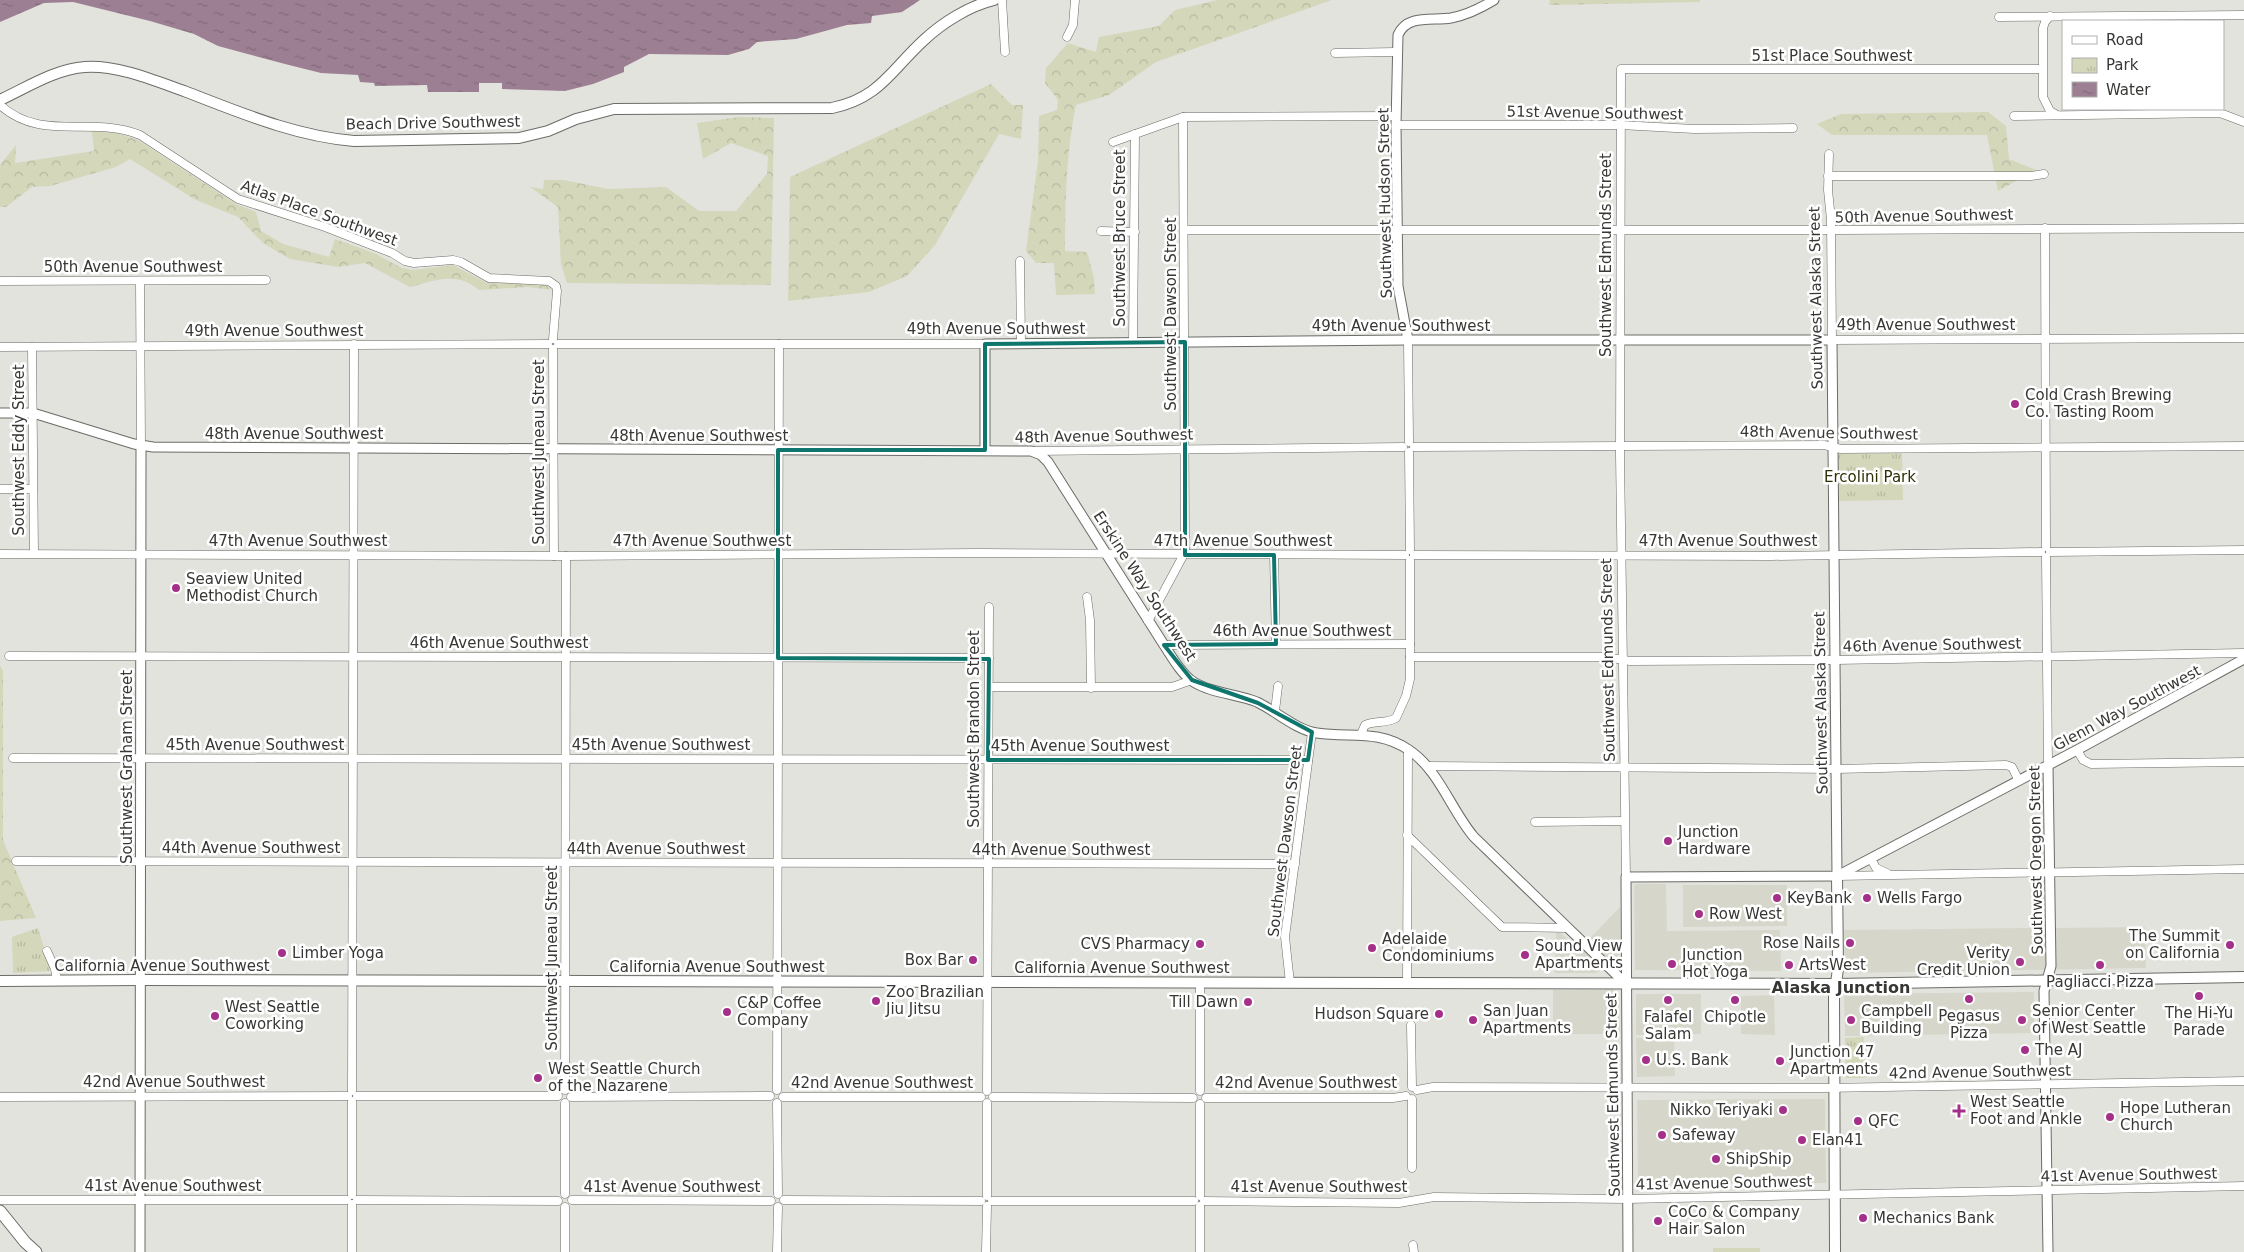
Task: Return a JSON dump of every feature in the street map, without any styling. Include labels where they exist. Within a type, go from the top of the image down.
[{"type":"main road","name":"Beach Drive Southwest","points":[[0,100],[62,72],[84,67],[103,68],[147,77],[280,127],[338,140],[354,141],[519,138],[548,131],[597,112],[614,109],[832,108],[846,105],[880,87],[923,40],[963,12],[994,0]]},
{"type":"main road","name":"Southwest Alaska Street","points":[[1835,1252],[1834,997],[1838,969],[1837,876]]},
{"type":"main road","name":"California Avenue Southwest","points":[[0,981],[1836,984],[2045,982],[2244,977]]},
{"type":"main road","points":[[0,1210],[25,1242],[36,1252]]},
{"type":"street","points":[[1002,0],[1005,52]]},
{"type":"street","points":[[1067,37],[1073,25],[1075,0]]},
{"type":"street","name":"Southwest Hudson Street","points":[[1361,734],[1365,725],[1370,722],[1384,722],[1396,718],[1409,689],[1408,340],[1399,298],[1396,121],[1396,52],[1398,34],[1404,25],[1415,20],[1450,18],[1466,14],[1494,0]]},
{"type":"street","points":[[1999,17],[2244,15]]},
{"type":"street","points":[[2050,16],[2043,28],[2043,97],[2050,112],[2058,115]]},
{"type":"street","points":[[1335,53],[1396,52]]},
{"type":"street","name":"51st Place Southwest","points":[[1621,68],[2042,69]]},
{"type":"street","name":"Southwest Edmunds Street","points":[[1621,68],[1619,230],[1620,447],[1626,878],[1625,983],[1628,1252]]},
{"type":"street","name":"Atlas Place Southwest","points":[[0,105],[15,116],[38,125],[60,127],[107,126],[129,130],[140,135],[238,199],[334,231],[392,253],[405,261],[452,260],[461,262],[489,278],[541,279],[549,281],[556,286]]},
{"type":"street","points":[[2014,116],[2220,113],[2244,122]]},
{"type":"street","name":"51st Avenue Southwest","points":[[1113,142],[1183,117],[1620,125],[1694,129],[1793,128]]},
{"type":"street","name":"Southwest Dawson Street","points":[[1148,621],[1184,554],[1183,117]]},
{"type":"street","name":"Southwest Bruce Street","points":[[1133,342],[1135,134]]},
{"type":"street","name":"Southwest Alaska Street","points":[[1830,154],[1828,190],[1831,230],[1837,876]]},
{"type":"street","points":[[1828,176],[2031,176],[2044,174]]},
{"type":"street","name":"Southwest Oregon Street","points":[[2045,228],[2046,657],[2051,966],[2044,991],[2048,1252]]},
{"type":"street","name":"50th Avenue Southwest","points":[[1184,230],[2244,228]]},
{"type":"street","points":[[1101,232],[1135,232]]},
{"type":"street","points":[[1020,261],[1022,342]]},
{"type":"street","name":"50th Avenue Southwest","points":[[0,282],[266,280]]},
{"type":"street","name":"Southwest Graham Street","points":[[140,282],[140,1252]]},
{"type":"street","name":"Southwest Juneau Street","points":[[554,556],[553,344],[558,296],[556,286]]},
{"type":"street","name":"49th Avenue Southwest","points":[[0,346],[985,344],[1022,342],[1408,340],[2244,338]]},
{"type":"street","points":[[352,1252],[354,344]]},
{"type":"street","points":[[778,1194],[781,1092],[777,1090],[779,344]]},
{"type":"street","points":[[985,344],[985,450]]},
{"type":"street","name":"Southwest Eddy Street","points":[[32,346],[34,553]]},
{"type":"street","name":"48th Avenue Southwest","points":[[0,413],[33,413],[141,446],[1031,451],[1824,445],[1841,449],[2244,446]]},
{"type":"street","name":"Erskine Way Southwest","points":[[1031,451],[1041,455],[1048,462],[1108,554],[1148,621],[1180,668],[1192,680],[1201,685],[1240,696],[1275,711],[1312,732],[1361,734],[1381,737],[1408,749],[1428,766],[1461,822],[1474,837],[1625,983]]},
{"type":"street","points":[[0,489],[33,489]]},
{"type":"street","name":"47th Avenue Southwest","points":[[0,554],[554,556],[778,554],[1834,555],[2244,550]]},
{"type":"street","points":[[1274,555],[1276,644]]},
{"type":"street","name":"Southwest Juneau Street","points":[[565,1090],[566,556]]},
{"type":"street","points":[[1087,597],[1089,606],[1091,688]]},
{"type":"street","name":"Southwest Brandon Street","points":[[986,1252],[989,1097],[987,982],[989,607]]},
{"type":"street","name":"46th Avenue Southwest","points":[[1164,645],[1410,644]]},
{"type":"street","name":"46th Avenue Southwest","points":[[1410,657],[1606,657],[1622,660],[1836,660],[2244,653]]},
{"type":"street","name":"46th Avenue Southwest","points":[[9,656],[989,658]]},
{"type":"street","name":"Glenn Way Southwest","points":[[1837,876],[2048,766],[2244,659]]},
{"type":"street","points":[[989,687],[1172,687],[1192,680]]},
{"type":"street","points":[[1275,711],[1278,686]]},
{"type":"street","name":"Southwest Dawson Street","points":[[1290,983],[1285,937],[1312,732]]},
{"type":"street","points":[[1407,982],[1408,749]]},
{"type":"street","points":[[2077,750],[2083,760],[2091,764],[2244,762]]},
{"type":"street","name":"45th Avenue Southwest","points":[[13,758],[1308,760]]},
{"type":"street","points":[[1428,766],[1837,769],[2006,765],[2012,767],[2019,781]]},
{"type":"street","points":[[1535,822],[1624,821]]},
{"type":"street","points":[[1407,835],[1502,927],[1567,928]]},
{"type":"street","points":[[1871,858],[1878,870],[1893,875]]},
{"type":"street","name":"44th Avenue Southwest","points":[[16,861],[1295,864]]},
{"type":"street","points":[[1626,878],[2244,870]]},
{"type":"street","points":[[47,951],[55,969],[57,981]]},
{"type":"street","points":[[1200,983],[1200,1091],[1204,1093],[1200,1252]]},
{"type":"street","points":[[1411,1025],[1414,1089],[1417,1096],[1409,1097],[1412,1168]]},
{"type":"street","name":"42nd Avenue Southwest","points":[[1414,1089],[1432,1087],[1834,1088],[2244,1081]]},
{"type":"street","points":[[777,1090],[773,1091],[770,1096],[772,1101],[780,1100]]},
{"type":"street","points":[[565,1194],[568,1100],[570,1092],[560,1091],[558,1096],[560,1101],[568,1100]]},
{"type":"street","points":[[1200,1091],[1196,1092],[1193,1098],[1195,1102],[1203,1101]]},
{"type":"street","name":"42nd Avenue Southwest","points":[[780,1100],[981,1097],[982,1093],[989,1097],[1193,1098]]},
{"type":"street","name":"42nd Avenue Southwest","points":[[0,1097],[140,1095],[558,1096]]},
{"type":"street","name":"42nd Avenue Southwest","points":[[568,1100],[770,1096]]},
{"type":"street","name":"42nd Avenue Southwest","points":[[1203,1101],[1409,1097]]},
{"type":"street","name":"41st Avenue Southwest","points":[[784,1200],[1399,1203],[1434,1197],[1628,1199],[2244,1186]]},
{"type":"street","points":[[778,1194],[773,1196],[772,1200],[773,1204],[778,1207]]},
{"type":"street","points":[[778,1194],[784,1200],[782,1205],[778,1207]]},
{"type":"street","points":[[570,1195],[572,1200],[570,1206],[565,1207],[558,1201],[560,1196],[570,1195]]},
{"type":"street","name":"41st Avenue Southwest","points":[[0,1200],[558,1201]]},
{"type":"street","name":"41st Avenue Southwest","points":[[572,1200],[772,1200]]},
{"type":"street","points":[[565,1207],[565,1252]]},
{"type":"street","points":[[777,1252],[778,1207]]},
{"type":"highlighted area","points":[[1185,342],[1185,555],[1274,555],[1276,644],[1164,645],[1192,680],[1258,703],[1312,732],[1308,760],[988,760],[989,659],[778,658],[778,450],[985,450],[985,344]]},
{"type":"shaded area","points":[[1637,884],[1666,884],[1667,931],[1780,930],[1781,971],[1635,970],[1634,886]]},
{"type":"shaded area","points":[[1683,885],[1787,885],[1787,926],[1683,927]]},
{"type":"shaded area","points":[[1620,907],[1621,953],[1613,962],[1596,973],[1555,973],[1556,933],[1561,933],[1579,950]]},
{"type":"shaded area","points":[[2145,927],[2146,968],[1845,973],[1844,930]]},
{"type":"shaded area","points":[[1613,989],[1619,999],[1620,1034],[1553,1034],[1553,990]]},
{"type":"shaded area","points":[[2034,992],[2034,1033],[1845,1036],[1844,995],[1846,994]]},
{"type":"shaded area","points":[[1636,994],[1701,994],[1701,1034],[1636,1035]]},
{"type":"shaded area","points":[[1774,995],[1775,1035],[1741,1034],[1741,996]]},
{"type":"shaded area","points":[[1636,1038],[1674,1038],[1675,1076],[1637,1077]]},
{"type":"shaded area","points":[[1825,1099],[1826,1183],[1638,1184],[1637,1100]]},
{"type":"green space","points":[[1218,0],[1332,0],[1156,62],[1109,95],[1076,105],[1068,159],[1065,251],[1087,252],[1094,278],[1095,294],[1056,295],[1054,263],[1036,263],[1026,251],[1038,161],[1039,116],[1057,110],[1058,100],[1045,83],[1046,68],[1068,43],[1096,52],[1099,37],[1159,26],[1175,10]]},
{"type":"green space","points":[[1550,0],[1700,0],[1700,2],[1549,5]]},
{"type":"green space","points":[[991,84],[1012,105],[1023,105],[1021,139],[999,134],[935,245],[907,276],[869,292],[788,301],[790,177]]},
{"type":"green space","points":[[1988,112],[2006,126],[2009,159],[2036,170],[1998,191],[1987,135],[1832,135],[1817,124],[1841,114]]},
{"type":"green space","points":[[739,117],[774,118],[771,285],[567,283],[561,264],[558,207],[530,187],[543,189],[544,180],[564,180],[608,189],[666,187],[699,211],[736,211],[767,174],[768,156],[731,143],[703,159],[697,123]]},
{"type":"green space","points":[[92,131],[117,133],[138,140],[236,204],[256,212],[261,231],[283,244],[329,257],[335,239],[374,253],[402,268],[414,270],[453,265],[487,283],[543,283],[552,290],[528,287],[479,290],[471,284],[454,279],[437,280],[410,287],[365,263],[338,267],[290,259],[263,243],[238,217],[196,200],[130,159],[116,167],[50,186],[32,187],[6,207],[0,207],[0,165],[16,145],[15,163],[94,151]]},
{"type":"green space","name":"Ercolini Park","points":[[1902,453],[1903,500],[1838,501],[1837,454]]},
{"type":"green space","points":[[0,665],[3,671],[3,840],[36,918],[0,921]]},
{"type":"green space","points":[[38,928],[50,967],[49,971],[13,973],[12,937]]},
{"type":"green space","points":[[1864,1037],[1865,1078],[1846,1078],[1845,1038]]},
{"type":"green space","points":[[1713,1248],[1760,1248],[1760,1252],[1713,1252]]},
{"type":"water","points":[[0,0],[920,0],[902,12],[872,16],[871,23],[847,25],[796,39],[757,42],[749,49],[728,55],[649,54],[624,67],[624,72],[593,84],[565,91],[502,89],[502,83],[479,83],[479,92],[428,92],[427,85],[375,86],[374,83],[360,82],[358,75],[321,73],[285,64],[218,46],[194,34],[150,21],[73,2],[44,3],[0,22]]},
{"type":"place","name":"Cold Crash Brewing Co. Tasting Room","points":[[2015,404]]},
{"type":"place","name":"Seaview United Methodist Church","points":[[176,588]]},
{"type":"place","name":"Junction Hardware","points":[[1668,841]]},
{"type":"place","name":"KeyBank","points":[[1777,898]]},
{"type":"place","name":"Wells Fargo","points":[[1867,898]]},
{"type":"place","name":"Row West","points":[[1699,914]]},
{"type":"place","name":"Rose Nails","points":[[1850,943]]},
{"type":"place","name":"CVS Pharmacy","points":[[1200,944]]},
{"type":"place","name":"The Summit on California","points":[[2230,945]]},
{"type":"place","name":"Adelaide Condominiums","points":[[1372,948]]},
{"type":"place","name":"Limber Yoga","points":[[282,953]]},
{"type":"place","name":"Sound View Apartments","points":[[1525,955]]},
{"type":"place","name":"Box Bar","points":[[973,960]]},
{"type":"place","name":"Verity Credit Union","points":[[2020,962]]},
{"type":"place","name":"Junction Hot Yoga","points":[[1672,964]]},
{"type":"place","name":"ArtsWest","points":[[1789,965]]},
{"type":"place","name":"Pagliacci Pizza","points":[[2100,965]]},
{"type":"place","name":"The Hi-Yu Parade","points":[[2199,996]]},
{"type":"place","name":"Pegasus Pizza","points":[[1969,999]]},
{"type":"place","name":"Falafel Salam","points":[[1668,1000]]},
{"type":"place","name":"Chipotle","points":[[1735,1000]]},
{"type":"place","name":"Zoo Brazilian Jiu Jitsu","points":[[876,1001]]},
{"type":"place","name":"Till Dawn","points":[[1248,1002]]},
{"type":"place","name":"C&P Coffee Company","points":[[727,1012]]},
{"type":"place","name":"Hudson Square","points":[[1439,1014]]},
{"type":"place","name":"West Seattle Coworking","points":[[215,1016]]},
{"type":"place","name":"San Juan Apartments","points":[[1473,1020]]},
{"type":"place","name":"Campbell Building","points":[[1851,1020]]},
{"type":"place","name":"Senior Center of West Seattle","points":[[2022,1020]]},
{"type":"place","name":"The AJ","points":[[2025,1050]]},
{"type":"place","name":"U.S. Bank","points":[[1646,1060]]},
{"type":"place","name":"Junction 47 Apartments","points":[[1780,1061]]},
{"type":"place","name":"West Seattle Church of the Nazarene","points":[[538,1078]]},
{"type":"place","name":"Nikko Teriyaki","points":[[1783,1110]]},
{"type":"place","name":"West Seattle Foot and Ankle","points":[[1959,1111]]},
{"type":"place","name":"Hope Lutheran Church","points":[[2110,1117]]},
{"type":"place","name":"QFC","points":[[1858,1121]]},
{"type":"place","name":"Safeway","points":[[1662,1135]]},
{"type":"place","name":"Elan41","points":[[1802,1140]]},
{"type":"place","name":"ShipShip","points":[[1716,1159]]},
{"type":"place","name":"Mechanics Bank","points":[[1863,1218]]},
{"type":"place","name":"CoCo & Company Hair Salon","points":[[1658,1221]]},
{"type":"district","name":"Alaska Junction","points":[[1841,987]]}]
